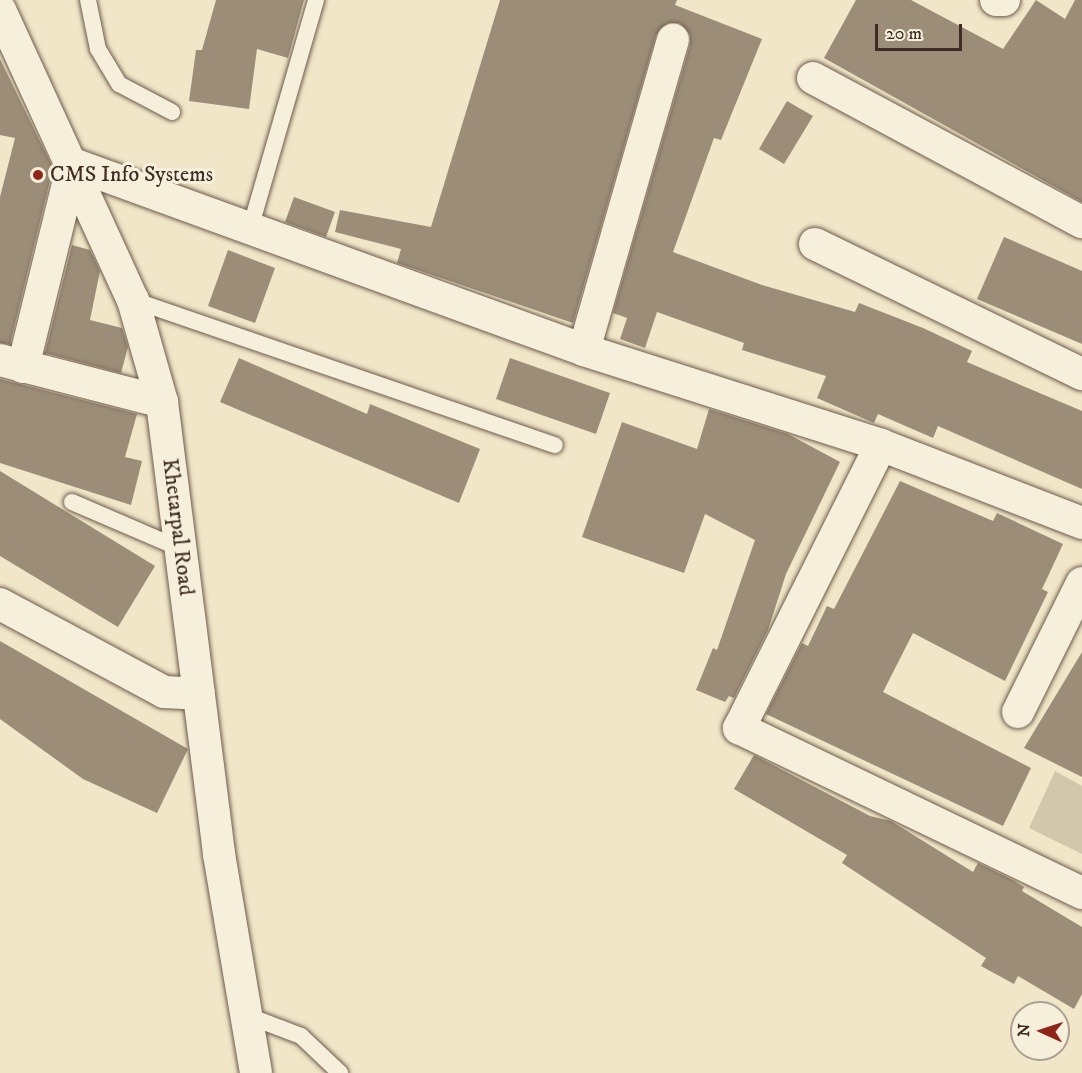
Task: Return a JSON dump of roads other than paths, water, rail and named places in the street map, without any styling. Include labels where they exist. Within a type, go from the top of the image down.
[{"type":"street","points":[[996,0],[1004,0]]},
{"type":"street","name":"Khetarpal Road","points":[[0,10],[73,164],[133,300],[162,402],[199,694],[256,1073]]},
{"type":"street","points":[[584,350],[673,40]]},
{"type":"street","points":[[813,78],[1082,222]]},
{"type":"street","points":[[162,402],[12,364],[73,164],[584,350],[881,445],[1082,523]]},
{"type":"street","points":[[815,244],[1082,374]]},
{"type":"street","points":[[881,445],[739,728],[1082,892]]},
{"type":"street","points":[[1018,712],[1082,583]]},
{"type":"street","points":[[0,604],[164,692],[199,694]]},
{"type":"lane","points":[[88,0],[98,49],[119,84],[172,112]]},
{"type":"lane","points":[[250,229],[316,0]]},
{"type":"lane","points":[[133,300],[555,445]]},
{"type":"lane","points":[[72,502],[181,549]]},
{"type":"lane","points":[[246,1015],[301,1036],[340,1073]]},
{"type":"place","name":"CMS Info Systems","points":[[38,175]]}]
